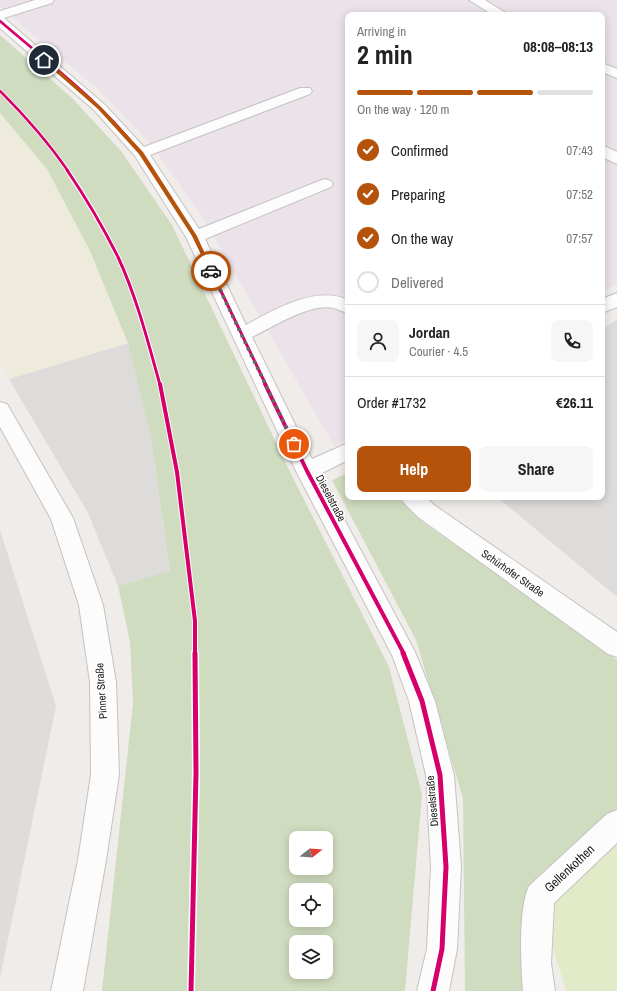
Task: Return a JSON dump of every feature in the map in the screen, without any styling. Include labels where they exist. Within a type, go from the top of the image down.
[{"type":"street","points":[[0,15],[48,0]]},
{"type":"street","points":[[475,0],[497,12]]},
{"type":"street","name":"Dieselstraße","points":[[0,21],[100,108],[141,153],[195,236],[307,471],[403,652],[424,708],[440,775],[446,867],[442,949],[433,991]]},
{"type":"street","points":[[605,68],[617,74]]},
{"type":"street","points":[[141,153],[305,91]]},
{"type":"street","points":[[605,152],[617,159]]},
{"type":"street","points":[[195,236],[325,184]]},
{"type":"street","points":[[605,305],[617,299]]},
{"type":"street","points":[[241,335],[312,302],[334,301],[345,306]]},
{"type":"street","name":"Pinner Straße","points":[[0,409],[62,518],[91,605],[103,682],[105,775],[92,860],[66,991]]},
{"type":"street","points":[[307,471],[345,452]]},
{"type":"street","name":"Schürhofer Straße","points":[[415,500],[426,511],[617,646]]},
{"type":"street","name":"Gellenkothen","points":[[539,991],[536,963],[539,896],[617,824]]},
{"type":"shaded area","points":[[0,0],[617,0],[617,283],[605,290],[605,12],[345,12],[345,440],[334,446],[202,216],[149,142],[99,90],[0,7]]},
{"type":"shaded area","points":[[0,113],[47,169],[90,251],[128,343],[9,379],[0,365]]},
{"type":"shaded area","points":[[617,320],[617,597],[501,500],[605,500],[605,327]]},
{"type":"shaded area","points":[[128,343],[151,437],[170,572],[118,586],[88,513],[9,379]]},
{"type":"shaded area","points":[[0,530],[56,706],[0,978]]},
{"type":"green space","points":[[0,35],[73,99],[121,151],[172,225],[292,476],[389,667],[422,794],[405,991],[102,991],[133,703],[130,642],[118,586],[170,571],[151,437],[128,343],[90,251],[47,169],[0,113]]},
{"type":"green space","points":[[345,474],[345,500],[403,500],[424,523],[617,660],[617,811],[534,892],[554,991],[465,991],[463,798],[416,640],[332,480]]},
{"type":"green space","points":[[617,842],[617,991],[566,991],[540,903]]},
{"type":"cycle path","points":[[0,21],[100,108],[141,153],[195,237],[307,471],[403,652],[422,701],[440,775],[446,867],[442,949],[433,991]]},
{"type":"cycle path","points":[[0,91],[26,117],[55,152],[87,200],[118,258],[141,319],[164,400],[177,472],[195,621],[196,773],[191,991]]},
{"type":"way so far","points":[[211,271],[294,444]]},
{"type":"route","points":[[44,60],[100,108],[141,153],[195,236],[211,271]]}]
